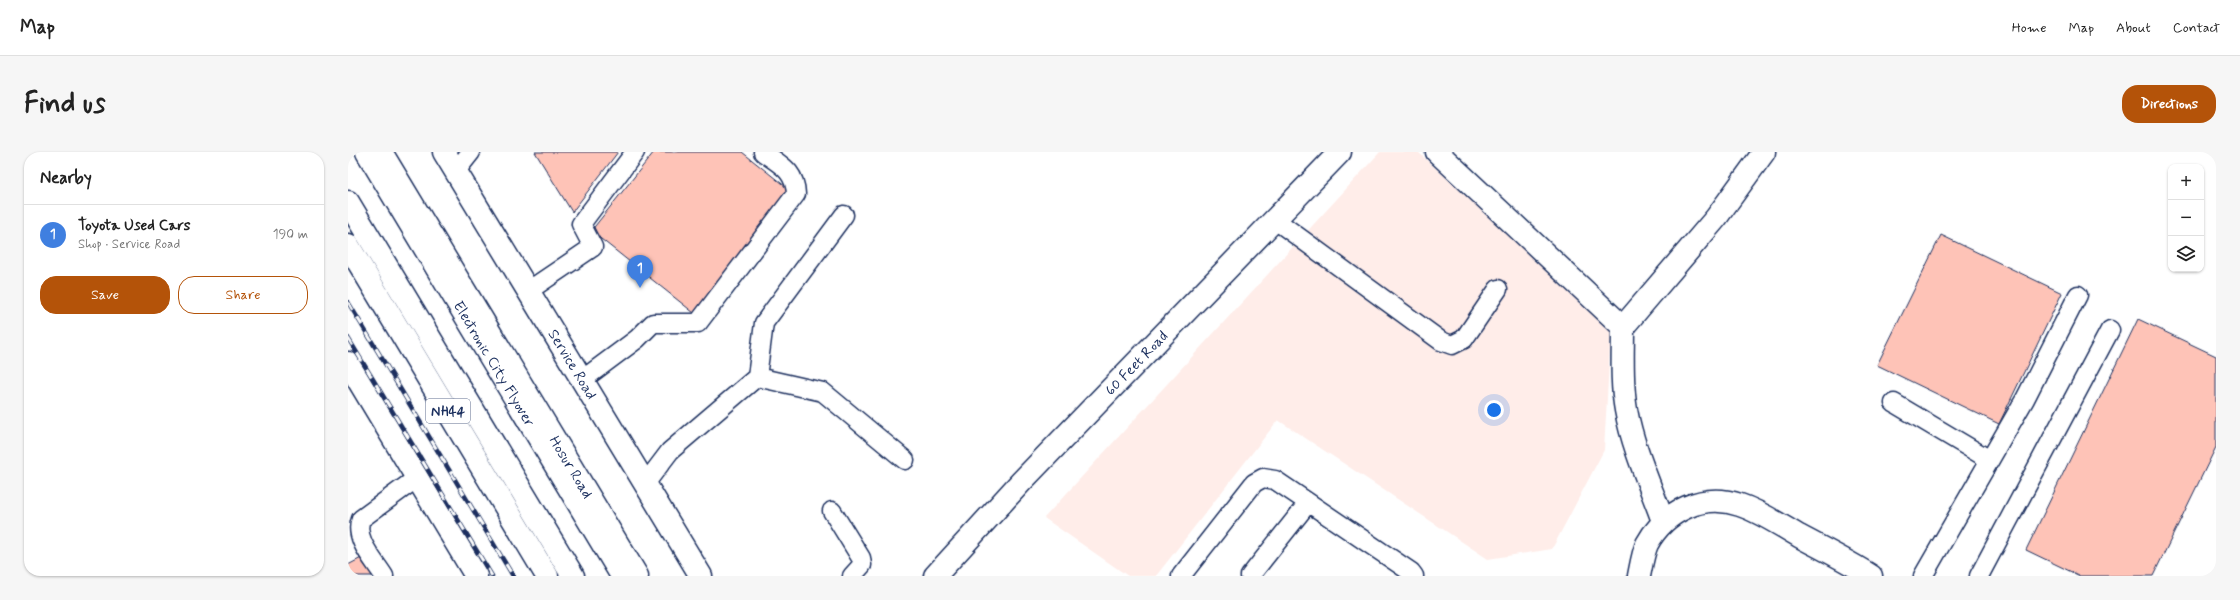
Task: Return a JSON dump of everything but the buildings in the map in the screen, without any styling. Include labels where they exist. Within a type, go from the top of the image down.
[{"type":"main road","name":"Service Road","points":[[444,152],[701,576]]},
{"type":"main road","name":"60 Feet Road","points":[[935,576],[1021,482],[1340,152]]},
{"type":"main road","points":[[1437,152],[1623,327]]},
{"type":"main road","points":[[1663,521],[1634,441],[1626,410],[1622,381],[1623,327],[1716,218],[1764,152]]},
{"type":"main road","name":"Electronic City Flyover","points":[[375,155],[622,576]]},
{"type":"main road","name":"Hosur Road","points":[[375,155],[637,576]]},
{"type":"main road","points":[[348,202],[573,576]]},
{"type":"main road","name":"NH44","points":[[348,245],[547,576]]},
{"type":"main road","points":[[348,363],[476,576]]},
{"type":"main road","points":[[1639,576],[1647,545],[1663,521],[1689,506],[1703,502],[1720,501],[1739,505],[1765,517],[1871,576]]},
{"type":"lane","points":[[456,171],[471,152]]},
{"type":"lane","points":[[528,291],[592,247],[581,224],[635,152]]},
{"type":"lane","points":[[582,380],[637,339],[653,323],[698,323],[796,194],[795,183],[791,173],[763,152]]},
{"type":"lane","points":[[645,484],[670,451],[757,377],[764,323],[844,215]]},
{"type":"lane","points":[[1274,219],[1441,341],[1452,345],[1464,339],[1498,289]]},
{"type":"lane","points":[[1922,576],[2026,399],[2078,295]]},
{"type":"lane","points":[[1979,576],[2110,330]]},
{"type":"lane","points":[[757,377],[823,392],[905,460]]},
{"type":"lane","points":[[1894,404],[1990,460]]},
{"type":"lane","points":[[384,576],[359,535],[357,527],[361,519],[417,478]]},
{"type":"lane","points":[[1181,576],[1254,483],[1263,478],[1275,480],[1411,572],[1414,576]]},
{"type":"lane","points":[[1250,576],[1308,503]]},
{"type":"lane","points":[[832,511],[861,558],[862,565],[852,576]]},
{"type":"shaded area","points":[[1380,152],[1418,152],[1611,328],[1604,450],[1552,549],[1488,559],[1278,420],[1156,576],[1128,576],[1044,518]]},
{"type":"railway","points":[[348,302],[513,576]]},
{"type":"railway","points":[[348,338],[492,576]]},
{"type":"place","name":"Toyota Used Cars","points":[[640,288]]}]
